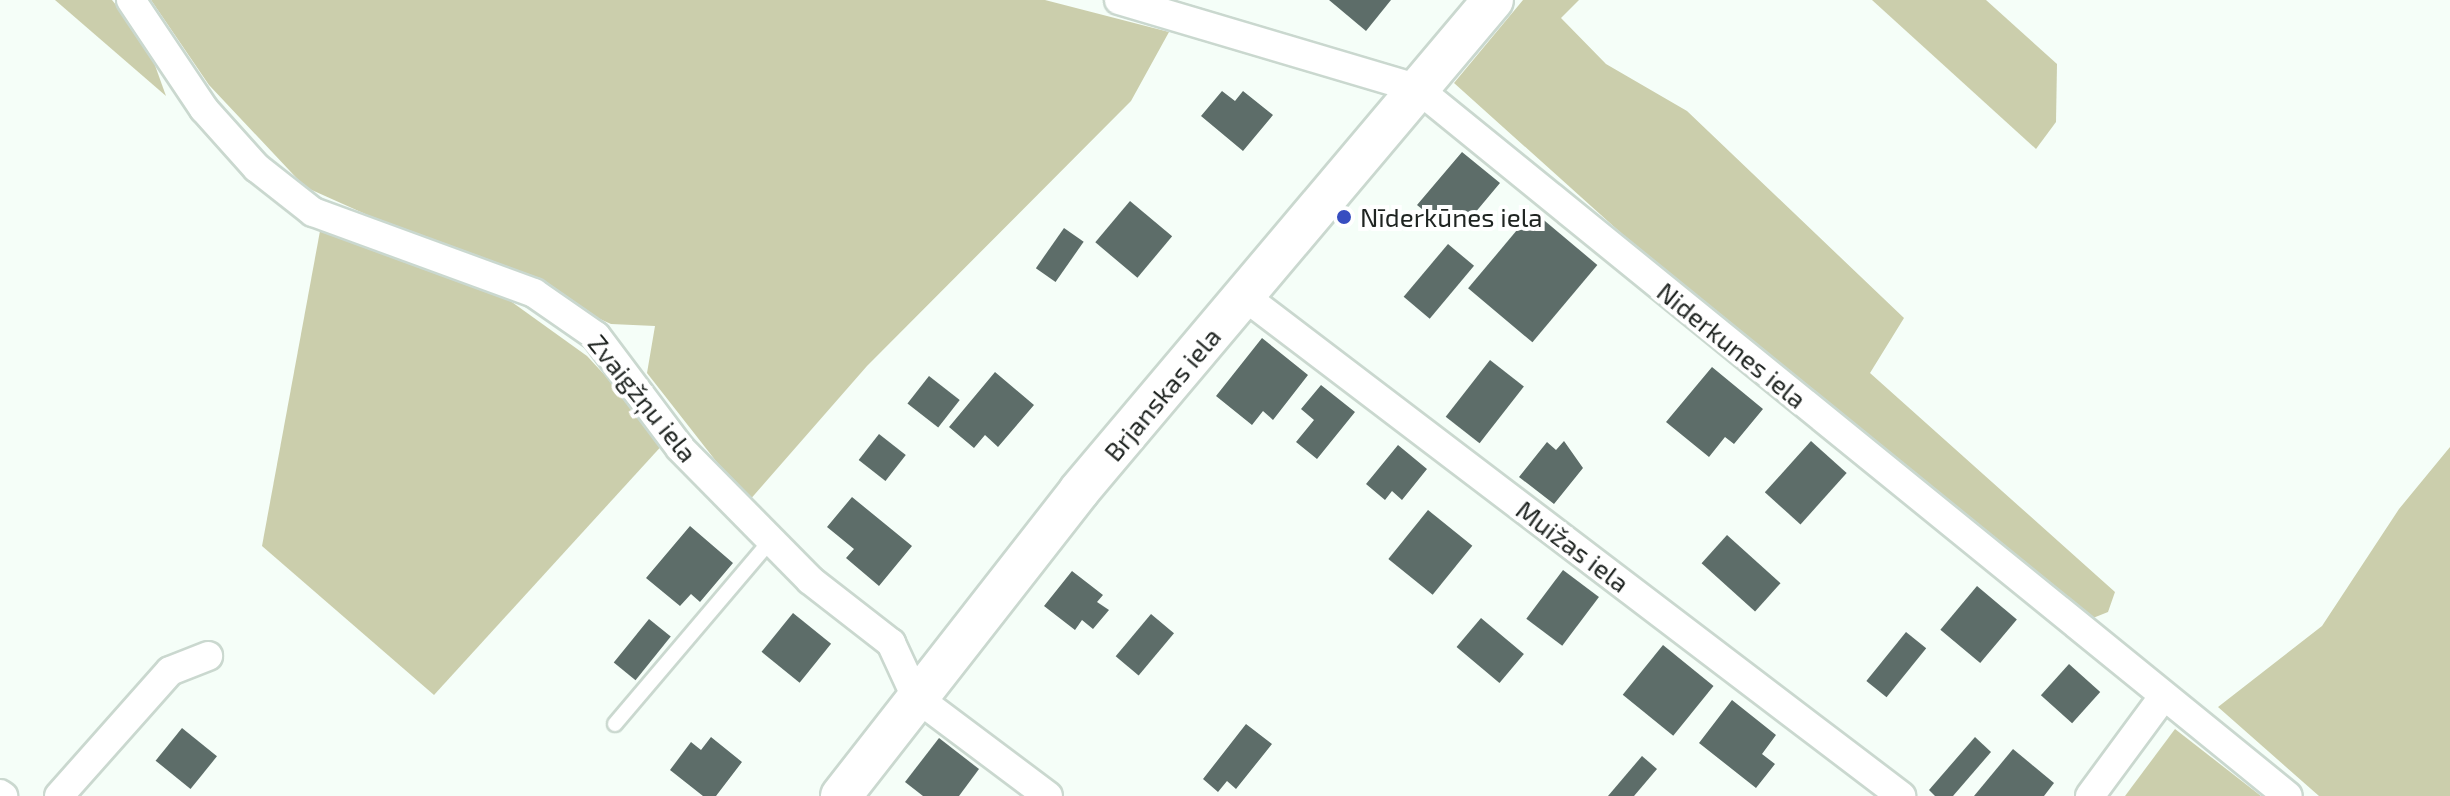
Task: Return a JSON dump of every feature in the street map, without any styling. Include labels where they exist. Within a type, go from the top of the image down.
[{"type":"main road","name":"Brjanskas iela","points":[[841,796],[916,697],[1244,296],[1493,0]]},
{"type":"street","name":"Zvaigžņu iela","points":[[131,0],[204,109],[257,168],[313,212],[534,293],[596,336],[680,448],[771,540],[891,643],[916,697],[1048,796]]},
{"type":"street","name":"Niderkunes iela","points":[[1119,0],[1417,88],[2288,796]]},
{"type":"street","name":"Muižas iela","points":[[1244,296],[1901,796]]},
{"type":"street","points":[[59,796],[170,671],[208,656]]},
{"type":"street","points":[[2090,796],[2163,697]]},
{"type":"lane","points":[[615,724],[771,540]]},
{"type":"green space","points":[[55,0],[112,0],[147,43],[166,96]]},
{"type":"green space","points":[[151,0],[1045,0],[1169,32],[1131,101],[867,366],[748,502],[647,373],[655,326],[611,324],[305,187],[209,85]]},
{"type":"green space","points":[[1523,0],[1579,0],[1561,18],[1606,64],[1687,111],[1904,318],[1870,373],[2115,592],[2108,612],[2063,630],[1454,83]]},
{"type":"green space","points":[[1872,0],[1986,0],[2057,64],[2056,122],[2036,149]]},
{"type":"green space","points":[[320,231],[495,290],[587,356],[666,441],[434,695],[262,546]]},
{"type":"green space","points":[[2450,447],[2450,796],[2319,796],[2218,707],[2322,626],[2399,509]]},
{"type":"green space","points":[[2175,729],[2261,796],[2125,796]]},
{"type":"building","points":[[1329,0],[1391,0],[1366,31]]},
{"type":"building","points":[[1222,91],[1235,101],[1243,91],[1273,115],[1243,151],[1201,116]]},
{"type":"building","points":[[1462,152],[1500,183],[1469,220],[1458,210],[1444,227],[1417,205]]},
{"type":"building","points":[[1130,201],[1172,236],[1137,278],[1095,242]]},
{"type":"building","points":[[1533,211],[1597,265],[1532,342],[1468,288]]},
{"type":"building","points":[[1064,228],[1084,242],[1056,282],[1036,268]]},
{"type":"building","points":[[1448,244],[1474,266],[1430,319],[1404,297]]},
{"type":"building","points":[[1262,338],[1308,375],[1273,420],[1263,411],[1252,425],[1216,396]]},
{"type":"building","points":[[1490,360],[1524,386],[1480,443],[1446,417]]},
{"type":"building","points":[[1712,367],[1763,409],[1734,444],[1725,437],[1709,457],[1666,422]]},
{"type":"building","points":[[995,372],[1034,405],[998,447],[985,435],[974,448],[949,427]]},
{"type":"building","points":[[929,376],[960,400],[938,428],[907,404]]},
{"type":"building","points":[[1321,385],[1355,412],[1317,459],[1296,442],[1314,420],[1301,409]]},
{"type":"building","points":[[879,434],[906,455],[885,481],[859,460]]},
{"type":"building","points":[[1564,441],[1583,468],[1554,504],[1519,477],[1547,442],[1556,450]]},
{"type":"building","points":[[1811,441],[1847,473],[1801,524],[1765,492]]},
{"type":"building","points":[[1398,445],[1427,469],[1402,500],[1392,491],[1385,500],[1366,484]]},
{"type":"building","points":[[852,497],[912,546],[879,586],[846,558],[854,549],[827,527]]},
{"type":"building","points":[[1428,510],[1472,546],[1433,595],[1388,559]]},
{"type":"building","points":[[690,526],[733,563],[700,602],[691,594],[680,606],[646,578]]},
{"type":"building","points":[[1727,535],[1781,583],[1755,611],[1702,563]]},
{"type":"building","points":[[1563,570],[1599,597],[1562,646],[1526,619]]},
{"type":"building","points":[[1072,571],[1103,595],[1097,602],[1109,610],[1093,629],[1082,620],[1075,630],[1044,606]]},
{"type":"building","points":[[1977,586],[2017,619],[1980,663],[1940,630]]},
{"type":"building","points":[[793,613],[831,644],[800,683],[762,652]]},
{"type":"building","points":[[1151,614],[1174,633],[1139,675],[1116,656]]},
{"type":"building","points":[[1481,618],[1524,654],[1499,683],[1457,647]]},
{"type":"building","points":[[649,619],[671,637],[636,680],[614,663]]},
{"type":"building","points":[[1906,632],[1926,648],[1887,697],[1866,681]]},
{"type":"building","points":[[1663,645],[1714,686],[1673,736],[1623,695]]},
{"type":"building","points":[[2069,664],[2100,692],[2072,723],[2041,695]]},
{"type":"building","points":[[1732,700],[1776,735],[1762,754],[1775,764],[1756,788],[1699,743]]},
{"type":"building","points":[[1246,724],[1272,744],[1236,789],[1227,781],[1218,792],[1203,779]]},
{"type":"building","points":[[182,728],[217,756],[191,789],[156,761]]},
{"type":"building","points":[[711,737],[742,762],[716,796],[703,796],[670,770],[691,742],[701,750]]},
{"type":"building","points":[[1975,737],[1991,752],[1953,796],[1935,796],[1929,790]]},
{"type":"building","points":[[939,738],[979,769],[959,796],[923,796],[905,782]]},
{"type":"building","points":[[2013,749],[2054,783],[2044,796],[1974,796]]},
{"type":"building","points":[[1642,756],[1657,769],[1634,796],[1608,796]]},
{"type":"place","name":"Nīderkūnes iela","points":[[1344,217]]}]
